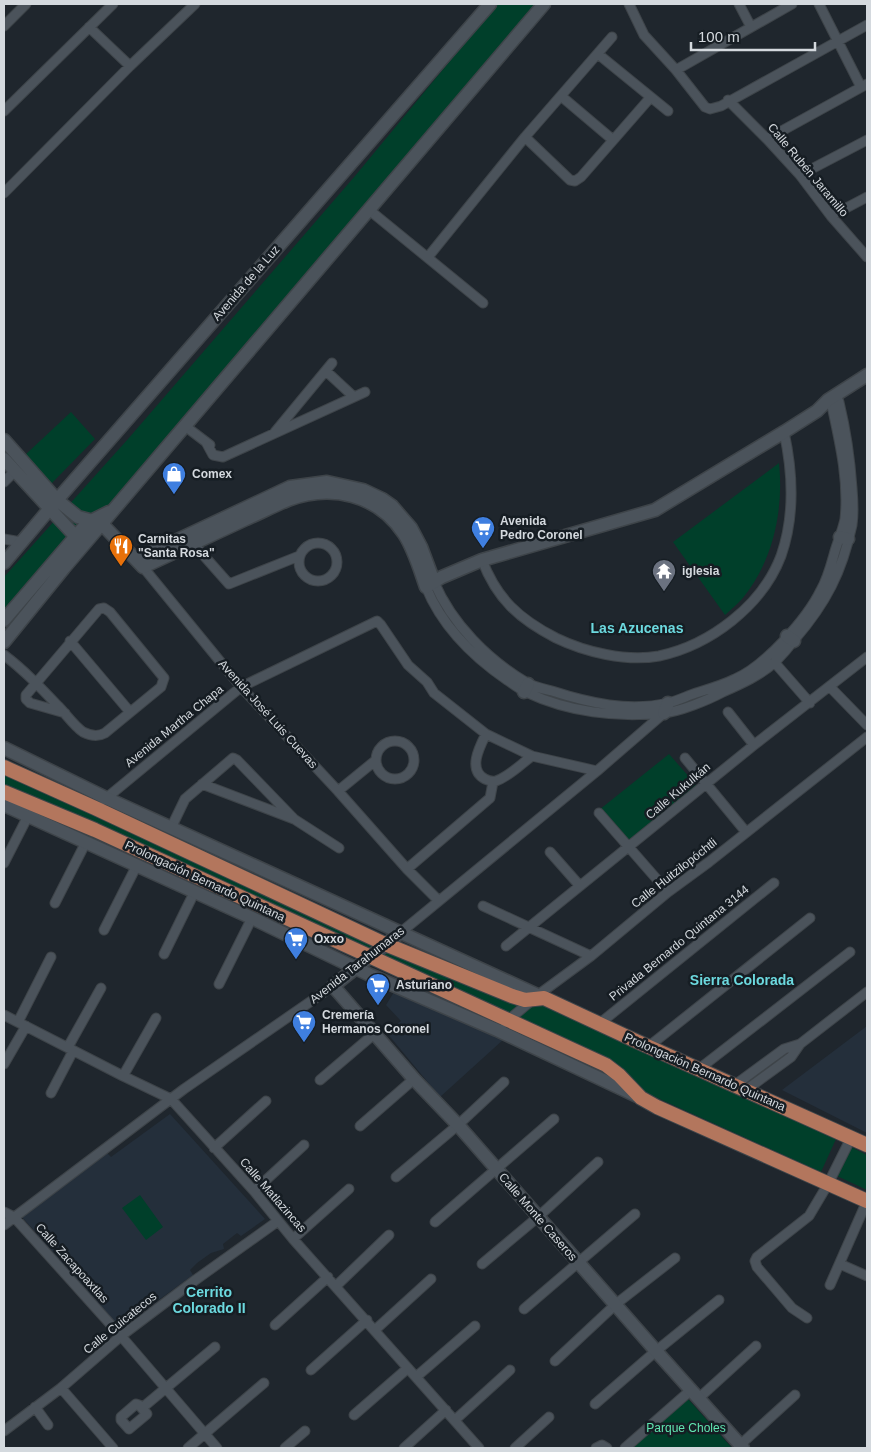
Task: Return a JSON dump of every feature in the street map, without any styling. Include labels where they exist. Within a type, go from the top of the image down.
[{"type":"main road","name":"Prolongación Bernardo Quintana","points":[[4,767],[386,944],[512,996],[538,997],[867,1145]]},
{"type":"main road","name":"Prolongación Bernardo Quintana","points":[[4,792],[95,830],[606,1065],[619,1075],[641,1098],[867,1201]]},
{"type":"street","points":[[4,26],[26,4]]},
{"type":"street","points":[[4,111],[113,4]]},
{"type":"street","points":[[4,193],[130,66],[195,4]]},
{"type":"street","name":"Avenida de la Luz","points":[[5,563],[53,504],[490,4]]},
{"type":"street","points":[[4,620],[76,537],[112,511],[544,4]]},
{"type":"street","points":[[629,4],[644,35],[676,70],[705,107],[710,110],[867,25]]},
{"type":"street","points":[[739,4],[751,27]]},
{"type":"street","points":[[676,70],[792,4]]},
{"type":"street","points":[[767,139],[864,86],[819,4]]},
{"type":"street","points":[[90,27],[130,66]]},
{"type":"street","points":[[428,257],[525,137],[612,37]]},
{"type":"street","points":[[598,54],[668,112]]},
{"type":"street","points":[[561,96],[613,140]]},
{"type":"street","points":[[525,137],[573,181],[581,177],[650,98]]},
{"type":"street","name":"Calle Rubén Jaramillo","points":[[728,100],[800,175],[831,216],[867,257]]},
{"type":"street","points":[[800,175],[867,140]]},
{"type":"street","points":[[831,216],[867,197]]},
{"type":"street","points":[[368,209],[483,303]]},
{"type":"street","points":[[274,434],[332,363]]},
{"type":"street","points":[[326,370],[354,397]]},
{"type":"street","points":[[834,401],[867,375]]},
{"type":"street","points":[[430,584],[482,560],[656,510],[817,411],[867,384]]},
{"type":"street","points":[[184,426],[226,456],[365,392]]},
{"type":"street","points":[[666,708],[737,679],[768,657],[812,618],[828,595],[837,576],[844,538],[846,502],[842,455],[834,401]]},
{"type":"street","points":[[482,560],[494,586],[514,610],[539,629],[567,643],[596,653],[642,657],[658,656],[693,644],[741,613],[760,592],[775,568],[789,528],[792,499],[788,449],[784,432]]},
{"type":"street","points":[[4,440],[76,537]]},
{"type":"street","points":[[4,458],[15,471],[53,504]]},
{"type":"street","points":[[4,482],[15,471]]},
{"type":"street","points":[[140,563],[190,540],[289,500],[338,488],[357,497],[380,503],[407,538],[430,584],[437,609],[453,632],[475,657],[526,688],[601,704],[666,708],[708,699],[733,688],[775,662],[790,638]]},
{"type":"street","name":"Avenida José Luis Cuevas","points":[[53,504],[78,517],[96,522],[140,563],[241,687],[338,791],[407,869],[438,900]]},
{"type":"street","points":[[4,642],[96,522]]},
{"type":"street","points":[[4,539],[21,542]]},
{"type":"street","points":[[190,540],[229,584],[299,556],[307,546],[314,543],[322,543],[330,547],[335,553],[336,569],[329,578],[317,582],[311,581],[302,574],[299,568],[299,556]]},
{"type":"street","points":[[4,655],[35,682],[82,731],[100,736],[161,686],[164,678],[116,619],[106,609],[99,609],[35,682],[26,695],[26,700],[30,703],[64,713]]},
{"type":"street","name":"Avenida Martha Chapa","points":[[95,808],[241,687],[376,621],[381,625],[408,665],[427,682],[436,696],[486,734],[532,756],[597,772]]},
{"type":"street","points":[[70,641],[130,712]]},
{"type":"street","name":"Calle Kukulkán","points":[[506,946],[754,745],[867,657]]},
{"type":"street","points":[[775,662],[810,703]]},
{"type":"street","points":[[830,686],[867,725]]},
{"type":"street","name":"Avenida Tarahumaras","points":[[4,1225],[171,1099],[333,986],[597,772],[666,708]]},
{"type":"street","points":[[728,712],[754,745]]},
{"type":"street","points":[[486,734],[478,750],[476,763],[482,778],[493,782],[510,773],[532,756]]},
{"type":"street","name":"Calle Huitzilopóchtli","points":[[497,1030],[508,1019],[591,956],[668,892],[867,737]]},
{"type":"street","points":[[338,791],[376,760],[380,748],[391,741],[397,741],[409,746],[415,758],[412,770],[408,775],[396,780],[390,779],[380,772],[376,760]]},
{"type":"street","name":"Prolongación Bernardo Quintana","points":[[4,748],[106,798],[538,997]]},
{"type":"street","points":[[685,758],[746,832]]},
{"type":"street","points":[[171,828],[185,799],[228,761],[235,759],[294,819]]},
{"type":"street","points":[[407,869],[490,798],[493,782]]},
{"type":"street","points":[[202,784],[294,819],[339,848]]},
{"type":"street","name":"Prolongación Bernardo Quintana","points":[[4,805],[194,891],[355,968],[497,1030],[641,1098]]},
{"type":"street","points":[[599,814],[668,892]]},
{"type":"street","points":[[4,863],[28,816]]},
{"type":"street","points":[[55,903],[86,842]]},
{"type":"street","points":[[550,852],[580,886]]},
{"type":"street","points":[[104,930],[138,865]]},
{"type":"street","name":"Privada Bernardo Quintana 3144","points":[[599,1024],[774,883]]},
{"type":"street","points":[[164,954],[194,891]]},
{"type":"street","points":[[482,906],[591,956]]},
{"type":"street","points":[[219,984],[252,918]]},
{"type":"street","points":[[648,1047],[810,918]]},
{"type":"street","points":[[698,1069],[850,952]]},
{"type":"street","points":[[4,1064],[51,957]]},
{"type":"street","name":"Calle Monte Caseros","points":[[333,986],[741,1447]]},
{"type":"street","points":[[51,1093],[101,988]]},
{"type":"street","points":[[741,1088],[791,1057],[800,1044],[867,992]]},
{"type":"street","name":"Calle Matlazincas","points":[[4,1015],[171,1099],[479,1448]]},
{"type":"street","points":[[123,1076],[156,1018]]},
{"type":"street","points":[[320,1080],[374,1034]]},
{"type":"street","points":[[360,1126],[414,1079]]},
{"type":"street","points":[[396,1177],[458,1125],[504,1082]]},
{"type":"street","points":[[214,1148],[266,1101]]},
{"type":"street","points":[[435,1222],[554,1119]]},
{"type":"street","points":[[807,1318],[792,1308],[757,1267],[755,1261],[757,1257],[810,1216],[851,1138]]},
{"type":"street","points":[[254,1191],[304,1145]]},
{"type":"street","points":[[482,1264],[538,1217],[598,1162]]},
{"type":"street","points":[[293,1239],[349,1189]]},
{"type":"street","points":[[830,1285],[867,1201]]},
{"type":"street","name":"Calle Zacapoaxtlas","points":[[4,1212],[14,1217],[121,1336],[217,1448]]},
{"type":"street","points":[[524,1309],[579,1264],[635,1214]]},
{"type":"street","name":"Calle Cuicatecos","points":[[4,1431],[61,1388],[121,1336],[278,1221]]},
{"type":"street","points":[[336,1286],[389,1235]]},
{"type":"street","points":[[555,1360],[616,1304],[675,1258]]},
{"type":"street","points":[[840,1264],[867,1276]]},
{"type":"street","points":[[275,1325],[328,1277]]},
{"type":"street","points":[[375,1330],[431,1279]]},
{"type":"street","points":[[595,1404],[719,1300]]},
{"type":"street","points":[[311,1370],[367,1320]]},
{"type":"street","points":[[416,1377],[476,1326]]},
{"type":"street","points":[[625,1448],[756,1346]]},
{"type":"street","points":[[142,1408],[215,1347]]},
{"type":"street","points":[[354,1415],[408,1368]]},
{"type":"street","points":[[454,1420],[510,1370]]},
{"type":"street","points":[[188,1448],[264,1383]]},
{"type":"street","points":[[61,1388],[111,1447]]},
{"type":"street","points":[[741,1447],[795,1395]]},
{"type":"street","points":[[35,1407],[48,1424]]},
{"type":"street","points":[[404,1448],[446,1410]]},
{"type":"street","points":[[515,1448],[549,1417]]},
{"type":"street","points":[[285,1448],[305,1431]]},
{"type":"street","points":[[596,1448],[602,1445],[607,1448]]},
{"type":"shaded area","points":[[394,992],[504,1039],[440,1097],[387,1033],[401,1021],[386,1005]]},
{"type":"shaded area","points":[[867,1026],[867,1133],[782,1090]]},
{"type":"shaded area","points":[[170,1114],[265,1219],[241,1236],[237,1233],[223,1244],[224,1249],[211,1253],[197,1263],[190,1270],[193,1275],[120,1328],[22,1217],[107,1153],[111,1157]]},
{"type":"green space","points":[[497,4],[538,4],[110,507],[82,519],[4,609],[4,577],[128,439],[355,176]]},
{"type":"green space","points":[[71,412],[95,439],[51,484],[25,455]]},
{"type":"green space","points":[[779,463],[780,499],[778,517],[769,552],[753,584],[742,599],[725,615],[673,542]]},
{"type":"green space","points":[[669,754],[698,787],[629,842],[599,810]]},
{"type":"green space","points":[[4,770],[202,866],[540,1003],[836,1139],[821,1172],[651,1095],[4,787]]},
{"type":"green space","points":[[851,1147],[867,1155],[867,1190],[837,1176]]},
{"type":"green space","points":[[140,1195],[163,1227],[146,1240],[122,1208]]},
{"type":"green space","name":"Parque Choles","points":[[688,1399],[732,1448],[631,1448]]},
{"type":"place","name":"Comex","points":[[174,495]]},
{"type":"place","name":"Avenida Pedro Coronel","points":[[483,549]]},
{"type":"place","name":"Carnitas \"Santa Rosa\"","points":[[121,567]]},
{"type":"place","name":"iglesia","points":[[664,592]]},
{"type":"place","name":"Oxxo","points":[[296,960]]},
{"type":"place","name":"Asturiano","points":[[378,1006]]},
{"type":"place","name":"Cremería Hermanos Coronel","points":[[304,1043]]},
{"type":"district","name":"Las Azucenas","points":[[637,628]]},
{"type":"district","name":"Sierra Colorada","points":[[742,980]]},
{"type":"district","name":"Cerrito Colorado II","points":[[209,1300]]}]
